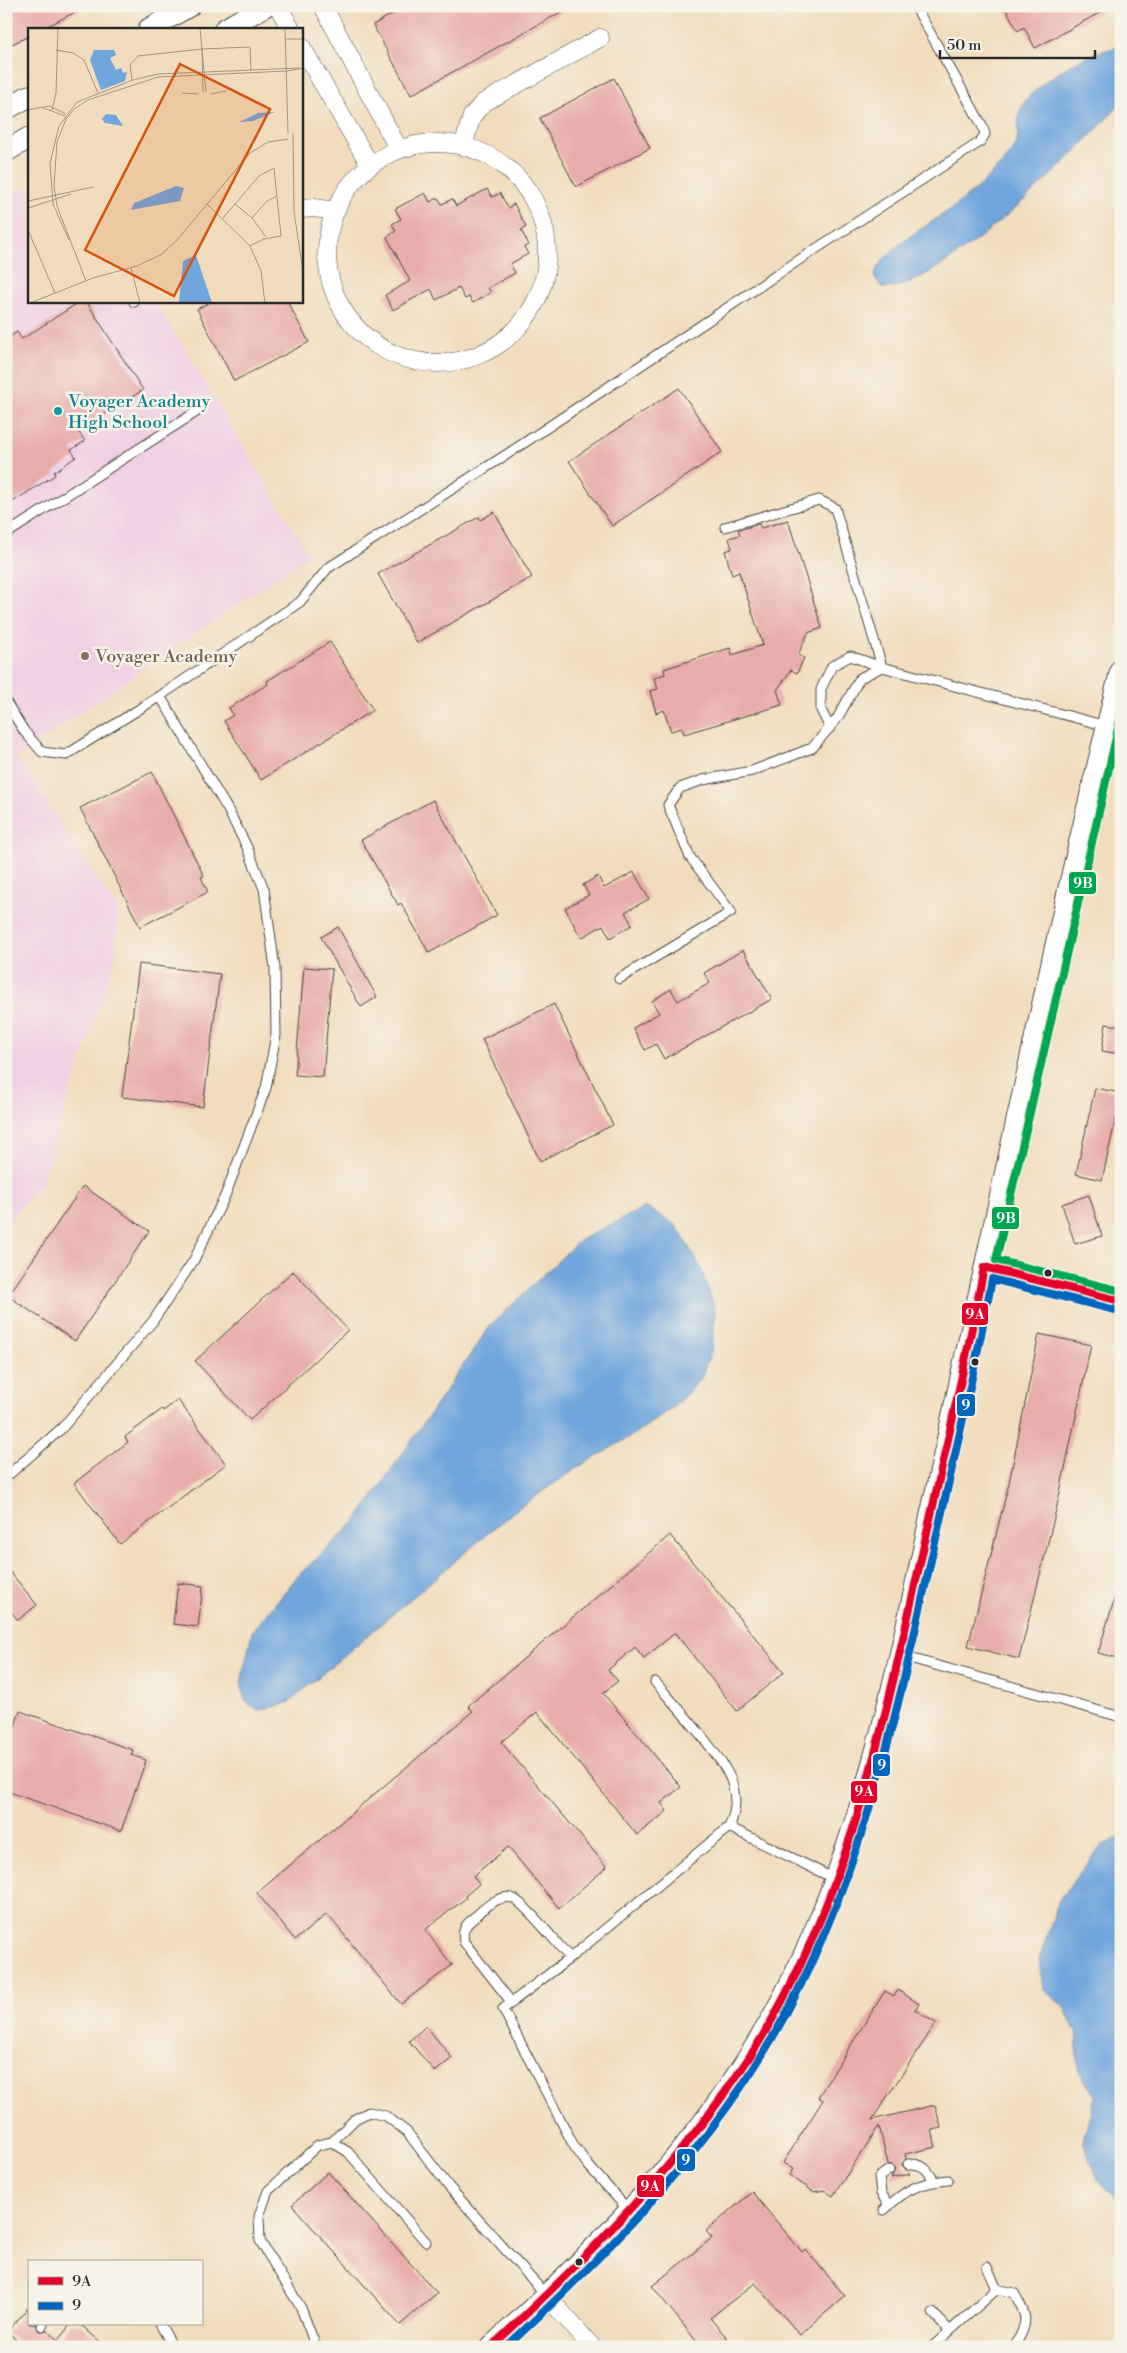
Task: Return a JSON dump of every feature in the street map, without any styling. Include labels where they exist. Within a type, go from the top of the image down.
[{"type":"street","points":[[151,28],[189,6]]},
{"type":"street","points":[[227,28],[265,6]]},
{"type":"street","points":[[278,6],[290,28]]},
{"type":"street","points":[[323,6],[399,150]]},
{"type":"street","points":[[463,146],[472,116],[483,103],[600,38]]},
{"type":"street","points":[[302,48],[370,166]]},
{"type":"street","points":[[6,109],[28,97]]},
{"type":"street","points":[[6,151],[28,139]]},
{"type":"street","points":[[442,143],[463,146],[487,154],[508,169],[520,181],[539,209],[546,234],[548,259],[545,276],[533,308],[518,328],[491,349],[476,356],[451,363],[425,363],[400,357],[377,346],[358,330],[342,310],[332,286],[327,261],[328,236],[335,211],[344,194],[370,166],[399,150],[420,144],[442,143]]},
{"type":"street","points":[[302,209],[314,208],[335,211]]},
{"type":"street","points":[[490,2347],[572,2273],[680,2155],[748,2058],[784,1997],[836,1880],[868,1779],[898,1655],[984,1267],[1121,670]]},
{"type":"street","points":[[984,1267],[1121,1301]]},
{"type":"street","points":[[546,2295],[592,2347]]},
{"type":"lane","points":[[6,702],[10,718],[42,752],[66,755],[160,696],[300,602],[328,568],[509,453],[980,142],[985,134],[982,125],[915,6]]},
{"type":"lane","points":[[6,534],[201,409]]},
{"type":"lane","points":[[725,527],[820,500],[835,508],[882,667]]},
{"type":"lane","points":[[830,728],[821,710],[821,688],[832,666],[850,656],[882,667],[1107,726]]},
{"type":"lane","points":[[619,979],[731,912],[690,857],[668,805],[680,788],[703,780],[752,771],[812,748],[837,719],[860,678],[882,667]]},
{"type":"lane","points":[[6,1477],[62,1428],[154,1321],[194,1260],[229,1187],[266,1088],[276,1035],[275,968],[264,889],[247,847],[228,810],[160,696]]},
{"type":"lane","points":[[898,1655],[1121,1717]]},
{"type":"lane","points":[[630,2211],[588,2165],[574,2146],[503,2009],[570,1958],[729,1827],[735,1815],[735,1797],[731,1781],[720,1760],[656,1682]]},
{"type":"lane","points":[[729,1827],[836,1880]]},
{"type":"lane","points":[[512,2003],[464,1942],[462,1933],[466,1924],[487,1906],[501,1898],[513,1898],[523,1906],[570,1958]]},
{"type":"lane","points":[[316,2347],[302,2308],[260,2241],[259,2216],[268,2191],[318,2145],[332,2142],[356,2119],[369,2112],[386,2116],[407,2132],[449,2187],[546,2295]]},
{"type":"lane","points":[[332,2142],[348,2152],[426,2242]]},
{"type":"lane","points":[[908,2164],[917,2163],[926,2168],[934,2182]]},
{"type":"lane","points":[[889,2170],[879,2177],[881,2193],[887,2208],[896,2199],[922,2183],[948,2180]]},
{"type":"lane","points":[[987,2267],[998,2289],[1014,2293],[1025,2312],[1024,2330],[1016,2343]]},
{"type":"lane","points":[[932,2347],[998,2289]]},
{"type":"lane","points":[[933,2313],[950,2331]]},
{"type":"lane","points":[[161,2326],[173,2347]]},
{"type":"shaded area","name":"Voyager Academy","points":[[28,185],[28,302],[156,302],[309,555],[17,757],[118,911],[116,957],[73,1083],[42,1183],[6,1224],[6,196]]},
{"type":"water","points":[[1121,46],[1121,103],[1076,151],[1009,213],[974,242],[939,267],[908,283],[883,288],[874,277],[878,267],[886,257],[896,247],[981,185],[1007,157],[1017,140],[1020,110],[1034,91],[1074,63]]},
{"type":"water","points":[[646,1207],[676,1225],[701,1268],[715,1310],[712,1349],[701,1378],[675,1406],[633,1435],[572,1471],[513,1512],[288,1703],[257,1711],[245,1700],[241,1683],[252,1632],[297,1577],[357,1520],[490,1326],[580,1240]]},
{"type":"water","points":[[1121,1837],[1121,2201],[1098,2180],[1083,2141],[1095,2096],[1079,2071],[1076,2032],[1064,2007],[1043,1989],[1039,1960],[1059,1900],[1101,1846]]},
{"type":"building","points":[[6,6],[87,6],[44,28],[28,28],[28,36],[6,47]]},
{"type":"building","points":[[407,6],[572,6],[411,95],[373,25]]},
{"type":"building","points":[[1004,6],[1112,6],[1035,48],[1024,27],[1018,31]]},
{"type":"building","points":[[614,78],[650,148],[576,187],[540,118]]},
{"type":"building","points":[[487,189],[492,197],[500,193],[508,208],[514,204],[526,227],[521,230],[529,245],[524,247],[528,254],[510,264],[515,273],[488,288],[491,292],[473,303],[469,297],[465,299],[459,288],[436,300],[431,289],[393,310],[385,295],[410,281],[387,237],[396,231],[392,224],[401,219],[395,209],[425,193],[430,202],[438,198],[442,204],[452,199],[456,206]]},
{"type":"building","name":"Voyager Academy High School","points":[[79,302],[87,302],[143,390],[78,431],[85,441],[71,450],[76,457],[54,472],[55,475],[6,506],[6,339],[17,332],[22,339]]},
{"type":"building","points":[[210,302],[288,302],[309,342],[234,381],[197,309]]},
{"type":"building","points":[[679,388],[722,452],[612,526],[569,461]]},
{"type":"building","points":[[494,512],[532,577],[417,643],[378,574],[479,517],[481,520]]},
{"type":"building","points":[[788,520],[822,628],[808,633],[798,655],[804,658],[797,673],[791,670],[777,690],[782,705],[684,734],[682,728],[671,731],[664,710],[656,713],[650,691],[658,689],[654,678],[665,674],[664,669],[730,648],[732,655],[763,645],[739,572],[732,575],[725,551],[732,549],[729,538],[740,535],[738,530],[759,524],[761,528]]},
{"type":"building","points":[[330,642],[373,710],[261,780],[224,721],[233,715],[229,708],[268,684],[267,681]]},
{"type":"building","points":[[152,772],[204,876],[201,877],[208,892],[140,927],[80,808]]},
{"type":"building","points":[[433,800],[497,915],[429,953],[401,903],[398,905],[361,840]]},
{"type":"building","points":[[634,872],[649,899],[625,912],[632,925],[610,938],[603,925],[581,938],[565,908],[589,895],[583,885],[598,876],[604,888]]},
{"type":"building","points":[[338,927],[377,997],[361,1007],[321,937]]},
{"type":"building","points":[[743,950],[772,999],[664,1059],[656,1044],[645,1050],[633,1028],[659,1013],[652,1001],[671,989],[678,1001],[710,983],[704,973]]},
{"type":"building","points":[[139,964],[220,974],[203,1107],[122,1097]]},
{"type":"building","points":[[304,967],[332,969],[323,1077],[295,1075]]},
{"type":"building","points":[[554,1004],[613,1125],[540,1161],[482,1039]]},
{"type":"building","points":[[1106,1024],[1121,1026],[1121,1054],[1102,1051]]},
{"type":"building","points":[[1095,1088],[1121,1093],[1121,1119],[1116,1118],[1102,1180],[1076,1174]]},
{"type":"building","points":[[83,1186],[149,1231],[75,1341],[8,1296]]},
{"type":"building","points":[[1089,1195],[1102,1236],[1075,1244],[1062,1204]]},
{"type":"building","points":[[293,1271],[348,1330],[250,1420],[195,1361]]},
{"type":"building","points":[[1039,1334],[1091,1345],[1057,1506],[1019,1659],[968,1646],[1009,1483]]},
{"type":"building","points":[[178,1400],[226,1464],[120,1544],[74,1483],[128,1442],[125,1437],[162,1409],[163,1411]]},
{"type":"building","points":[[670,1535],[784,1672],[737,1711],[675,1633],[644,1658],[635,1647],[608,1670],[618,1681],[603,1693],[681,1787],[661,1803],[667,1811],[637,1835],[537,1712],[501,1742],[607,1867],[559,1908],[508,1847],[473,1876],[479,1884],[465,1896],[466,1898],[425,1930],[452,1965],[401,2004],[327,1914],[295,1940],[257,1893],[473,1711],[468,1706]]},
{"type":"building","points":[[6,1567],[37,1605],[18,1620],[6,1606]]},
{"type":"building","points":[[178,1583],[203,1586],[198,1627],[173,1624]]},
{"type":"building","points":[[1117,1591],[1121,1591],[1121,1659],[1098,1653]]},
{"type":"building","points":[[20,1711],[133,1750],[131,1755],[146,1760],[121,1831],[6,1791],[6,1751]]},
{"type":"building","points":[[898,1990],[919,2004],[915,2010],[936,2023],[872,2120],[935,2105],[941,2128],[932,2130],[936,2147],[905,2154],[906,2158],[902,2165],[910,2174],[891,2178],[895,2169],[892,2165],[888,2164],[879,2126],[833,2196],[824,2190],[814,2192],[789,2175],[793,2169],[783,2163],[823,2100],[818,2097],[885,1991],[894,1996]]},
{"type":"building","points":[[426,2026],[452,2058],[435,2072],[409,2041]]},
{"type":"building","points":[[328,2172],[437,2293],[400,2325],[292,2205]]},
{"type":"building","points":[[752,2192],[802,2252],[805,2249],[845,2296],[800,2335],[755,2283],[710,2318],[735,2347],[701,2347],[652,2286],[712,2238],[706,2231]]},
{"type":"building","points":[[28,2308],[28,2326],[37,2326],[39,2331],[47,2330],[58,2340],[69,2326],[82,2326],[106,2347],[30,2347],[27,2340],[19,2342],[7,2332]]},
{"type":"transit line","name":"9B","points":[[1121,716],[996,1260],[1121,1291]]},
{"type":"transit line","name":"9A","points":[[491,2347],[598,2243],[665,2169],[696,2131],[754,2050],[786,1995],[813,1938],[836,1879],[856,1818],[890,1696],[944,1458],[984,1267],[1121,1301]]},
{"type":"transit line","name":"9","points":[[506,2347],[612,2244],[708,2133],[764,2052],[795,1996],[823,1938],[866,1818],[900,1694],[978,1352],[992,1279],[1119,1311]]},
{"type":"place","name":"Voyager Academy High School","points":[[58,411]]},
{"type":"place","name":"Voyager Academy","points":[[85,656]]}]
